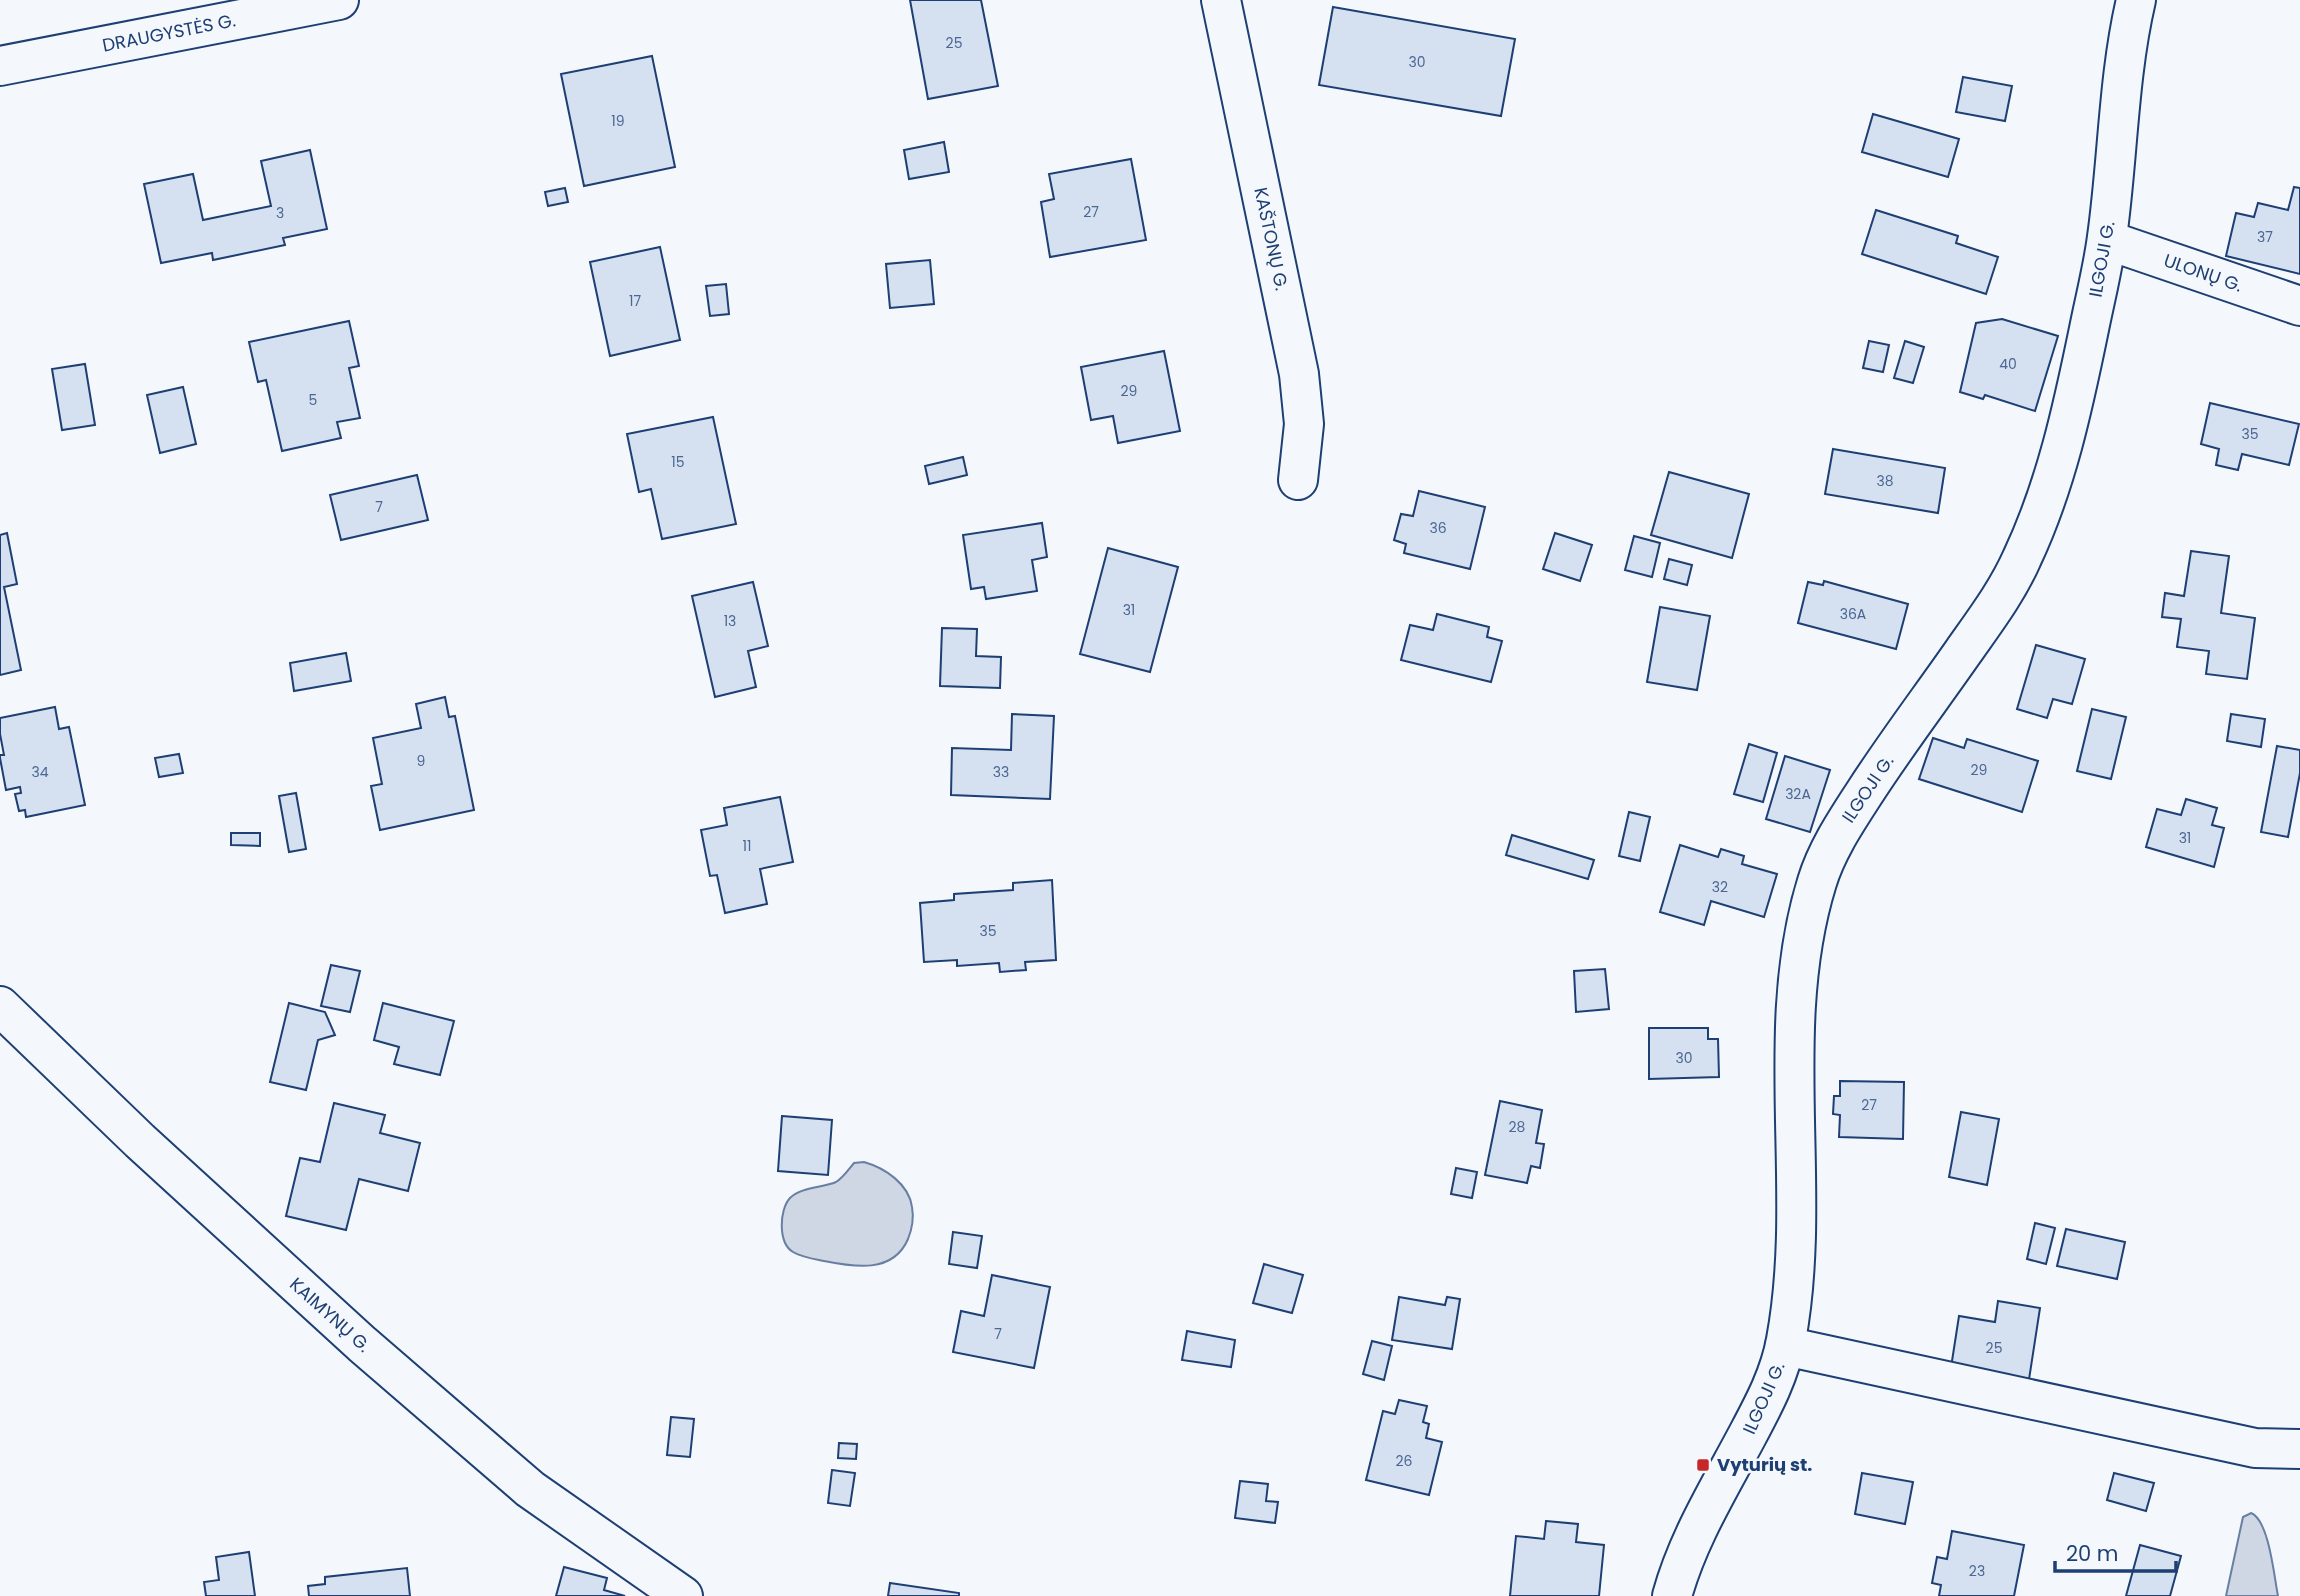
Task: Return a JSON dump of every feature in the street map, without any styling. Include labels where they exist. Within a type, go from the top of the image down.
[{"type":"street","name":"DRAUGYSTĖS G.","points":[[0,66],[339,0]]},
{"type":"street","name":"KAŠTONŲ G.","points":[[1221,0],[1299,374],[1304,424],[1298,480]]},
{"type":"street","name":"ILGOJI G.","points":[[1672,1596],[1680,1566],[1697,1530],[1771,1391],[1785,1346],[1794,1290],[1798,1228],[1795,1018],[1800,967],[1817,881],[1836,837],[1991,613],[2022,560],[2047,496],[2072,412],[2107,240],[2128,45],[2136,0]]},
{"type":"street","name":"ULONŲ G.","points":[[2107,240],[2300,306]]},
{"type":"street","name":"KAIMYNŲ G.","points":[[0,1006],[140,1141],[362,1345],[530,1489],[683,1596]]},
{"type":"street","points":[[1785,1346],[2255,1448],[2300,1449]]},
{"type":"shaded area","points":[[864,1162],[895,1178],[910,1199],[912,1223],[908,1239],[901,1250],[883,1263],[860,1266],[812,1259],[788,1248],[783,1234],[782,1218],[790,1198],[800,1192],[836,1182],[854,1163]]},
{"type":"shaded area","points":[[2251,1513],[2262,1526],[2266,1537],[2278,1596],[2226,1596],[2243,1517]]},
{"type":"building","points":[[910,0],[981,0],[998,86],[928,99]]},
{"type":"building","points":[[1333,7],[1515,39],[1501,116],[1319,85]]},
{"type":"building","points":[[652,56],[675,167],[584,186],[561,74]]},
{"type":"building","points":[[1963,77],[2012,86],[2005,121],[1956,112]]},
{"type":"building","points":[[1873,114],[1959,139],[1948,177],[1862,152]]},
{"type":"building","points":[[944,142],[949,172],[909,179],[904,150]]},
{"type":"building","points":[[310,150],[327,229],[283,238],[285,245],[213,260],[212,253],[161,263],[144,184],[193,174],[203,220],[271,206],[261,161]]},
{"type":"building","points":[[1131,159],[1146,240],[1050,257],[1041,202],[1054,199],[1049,174]]},
{"type":"building","points":[[2294,187],[2300,188],[2300,274],[2226,256],[2236,213],[2254,217],[2258,203],[2288,210]]},
{"type":"building","points":[[565,188],[568,202],[548,206],[545,192]]},
{"type":"building","points":[[1876,210],[1958,236],[1956,243],[1998,257],[1986,294],[1862,254]]},
{"type":"building","points":[[660,247],[680,340],[610,356],[590,262]]},
{"type":"building","points":[[930,260],[934,304],[890,308],[886,264]]},
{"type":"building","points":[[726,284],[729,314],[710,316],[706,286]]},
{"type":"building","points":[[2002,319],[2058,336],[2035,411],[1985,395],[1983,399],[1960,392],[1976,323]]},
{"type":"building","points":[[349,321],[359,366],[349,368],[360,418],[337,422],[341,438],[282,451],[266,380],[258,382],[249,342]]},
{"type":"building","points":[[1869,341],[1889,345],[1883,372],[1863,368]]},
{"type":"building","points":[[1905,341],[1924,347],[1913,383],[1894,378]]},
{"type":"building","points":[[1164,351],[1180,431],[1118,443],[1113,416],[1091,420],[1081,367]]},
{"type":"building","points":[[85,364],[95,425],[62,430],[52,369]]},
{"type":"building","points":[[183,387],[196,444],[160,453],[147,395]]},
{"type":"building","points":[[2210,403],[2299,424],[2289,465],[2242,454],[2238,470],[2216,465],[2219,449],[2201,444]]},
{"type":"building","points":[[713,417],[736,524],[662,539],[651,489],[639,492],[627,434]]},
{"type":"building","points":[[1833,449],[1945,468],[1938,513],[1825,494]]},
{"type":"building","points":[[963,457],[967,475],[929,484],[925,466]]},
{"type":"building","points":[[1669,472],[1749,494],[1732,558],[1651,535]]},
{"type":"building","points":[[417,475],[428,520],[341,540],[330,495]]},
{"type":"building","points":[[1419,491],[1485,507],[1470,569],[1404,553],[1406,544],[1394,540],[1401,514],[1413,516]]},
{"type":"building","points":[[1042,523],[1047,557],[1032,560],[1037,591],[986,599],[984,587],[971,589],[963,535]]},
{"type":"building","points":[[7,533],[17,584],[4,587],[21,670],[0,675],[0,535]]},
{"type":"building","points":[[1555,533],[1592,545],[1580,581],[1543,569]]},
{"type":"building","points":[[1634,536],[1660,543],[1652,577],[1625,570]]},
{"type":"building","points":[[1108,548],[1178,567],[1150,672],[1080,654]]},
{"type":"building","points":[[2191,551],[2229,556],[2221,613],[2255,618],[2247,679],[2206,674],[2209,651],[2177,647],[2181,619],[2162,617],[2165,593],[2184,596]]},
{"type":"building","points":[[1669,559],[1692,565],[1687,585],[1664,579]]},
{"type":"building","points":[[1824,581],[1908,604],[1896,649],[1798,623],[1808,582],[1823,585]]},
{"type":"building","points":[[753,582],[768,646],[748,651],[756,687],[715,697],[692,596]]},
{"type":"building","points":[[1660,607],[1710,616],[1697,690],[1647,682]]},
{"type":"building","points":[[1437,614],[1489,627],[1487,637],[1502,641],[1491,682],[1401,660],[1410,625],[1433,630]]},
{"type":"building","points":[[942,628],[977,629],[976,656],[1001,657],[1000,688],[940,686]]},
{"type":"building","points":[[2036,645],[2085,659],[2072,704],[2053,699],[2047,718],[2017,709]]},
{"type":"building","points":[[346,653],[351,681],[294,691],[290,663]]},
{"type":"building","points":[[445,697],[449,717],[455,716],[474,810],[380,830],[371,786],[382,784],[373,738],[421,728],[416,704]]},
{"type":"building","points":[[55,707],[59,729],[69,727],[85,805],[26,817],[25,810],[19,811],[15,794],[21,793],[20,787],[6,790],[0,758],[0,755],[4,755],[0,718]]},
{"type":"building","points":[[2092,709],[2126,717],[2111,779],[2077,771]]},
{"type":"building","points":[[1012,714],[1054,716],[1050,799],[951,795],[952,748],[1011,750]]},
{"type":"building","points":[[2231,714],[2265,719],[2261,747],[2227,741]]},
{"type":"building","points":[[1933,738],[1964,748],[1967,739],[2038,761],[2022,812],[1919,779]]},
{"type":"building","points":[[1749,744],[1777,753],[1763,802],[1734,794]]},
{"type":"building","points":[[2277,746],[2300,750],[2300,773],[2288,837],[2261,832]]},
{"type":"building","points":[[179,754],[183,773],[159,777],[155,758]]},
{"type":"building","points":[[1785,756],[1830,770],[1810,832],[1766,819]]},
{"type":"building","points":[[296,793],[306,849],[289,852],[279,796]]},
{"type":"building","points":[[780,797],[793,862],[760,869],[767,904],[725,913],[717,875],[710,876],[701,830],[727,825],[724,808]]},
{"type":"building","points":[[2186,799],[2217,808],[2212,825],[2224,828],[2214,867],[2146,847],[2157,809],[2181,815]]},
{"type":"building","points":[[1629,812],[1650,817],[1640,861],[1619,856]]},
{"type":"building","points":[[231,833],[260,833],[260,846],[231,845]]},
{"type":"building","points":[[1512,835],[1594,860],[1588,879],[1506,855]]},
{"type":"building","points":[[1680,845],[1718,857],[1721,849],[1744,856],[1742,864],[1777,874],[1764,917],[1711,901],[1704,925],[1660,912]]},
{"type":"building","points":[[1052,880],[1056,960],[1025,962],[1026,970],[1000,972],[999,963],[957,966],[957,960],[924,962],[920,903],[954,900],[954,894],[1013,890],[1013,883]]},
{"type":"building","points":[[331,965],[360,971],[350,1012],[321,1006]]},
{"type":"building","points":[[1605,969],[1609,1009],[1576,1012],[1574,971]]},
{"type":"building","points":[[289,1003],[325,1012],[335,1035],[318,1040],[306,1090],[270,1082]]},
{"type":"building","points":[[383,1003],[454,1021],[440,1075],[394,1064],[399,1047],[374,1040]]},
{"type":"building","points":[[1649,1028],[1708,1028],[1708,1039],[1718,1039],[1719,1077],[1649,1079]]},
{"type":"building","points":[[1840,1081],[1904,1082],[1903,1139],[1839,1137],[1840,1115],[1833,1114],[1834,1096],[1840,1096]]},
{"type":"building","points":[[1500,1101],[1542,1110],[1536,1143],[1544,1144],[1540,1168],[1531,1166],[1527,1183],[1485,1175]]},
{"type":"building","points":[[334,1103],[385,1115],[380,1133],[420,1143],[408,1191],[359,1179],[346,1230],[286,1216],[300,1158],[320,1162]]},
{"type":"building","points":[[1961,1112],[1999,1119],[1987,1185],[1949,1177]]},
{"type":"building","points":[[782,1116],[832,1120],[828,1175],[778,1171]]},
{"type":"building","points":[[1456,1168],[1477,1172],[1472,1198],[1451,1194]]},
{"type":"building","points":[[2035,1223],[2055,1228],[2046,1264],[2027,1259]]},
{"type":"building","points":[[2066,1229],[2125,1242],[2117,1279],[2057,1266]]},
{"type":"building","points":[[953,1232],[982,1236],[977,1268],[949,1264]]},
{"type":"building","points":[[1264,1264],[1303,1275],[1292,1313],[1253,1303]]},
{"type":"building","points":[[992,1275],[1050,1287],[1034,1368],[953,1352],[961,1311],[984,1316]]},
{"type":"building","points":[[1399,1297],[1445,1305],[1447,1297],[1460,1299],[1452,1349],[1392,1340]]},
{"type":"building","points":[[1998,1301],[2040,1308],[2028,1386],[1950,1374],[1959,1316],[1995,1322]]},
{"type":"building","points":[[1187,1331],[1235,1340],[1231,1367],[1182,1360]]},
{"type":"building","points":[[1372,1341],[1392,1346],[1384,1380],[1363,1374]]},
{"type":"building","points":[[1399,1400],[1427,1406],[1423,1422],[1429,1424],[1426,1438],[1442,1442],[1429,1495],[1366,1480],[1383,1411],[1395,1414]]},
{"type":"building","points":[[671,1417],[694,1419],[690,1457],[667,1455]]},
{"type":"building","points":[[839,1443],[857,1444],[856,1459],[838,1458]]},
{"type":"building","points":[[832,1470],[855,1473],[850,1506],[828,1503]]},
{"type":"building","points":[[1862,1473],[1913,1482],[1905,1524],[1855,1514]]},
{"type":"building","points":[[2114,1473],[2154,1483],[2146,1511],[2107,1500]]},
{"type":"building","points":[[1240,1481],[1268,1484],[1266,1501],[1278,1502],[1275,1523],[1235,1518]]},
{"type":"building","points":[[1546,1521],[1578,1524],[1576,1542],[1604,1545],[1599,1596],[1510,1596],[1516,1536],[1544,1539]]},
{"type":"building","points":[[1952,1531],[2024,1545],[2014,1596],[1939,1596],[1941,1585],[1932,1583],[1937,1557],[1947,1559]]},
{"type":"building","points":[[2140,1545],[2181,1556],[2170,1596],[2126,1596]]},
{"type":"building","points":[[249,1552],[255,1596],[206,1596],[204,1582],[219,1580],[216,1557]]},
{"type":"building","points":[[564,1567],[607,1578],[604,1590],[625,1596],[556,1596]]},
{"type":"building","points":[[407,1568],[410,1596],[309,1596],[308,1586],[325,1584],[325,1577]]},
{"type":"building","points":[[890,1583],[959,1593],[959,1596],[888,1596]]},
{"type":"place","name":"Vyturių st.","points":[[1703,1465]]}]
